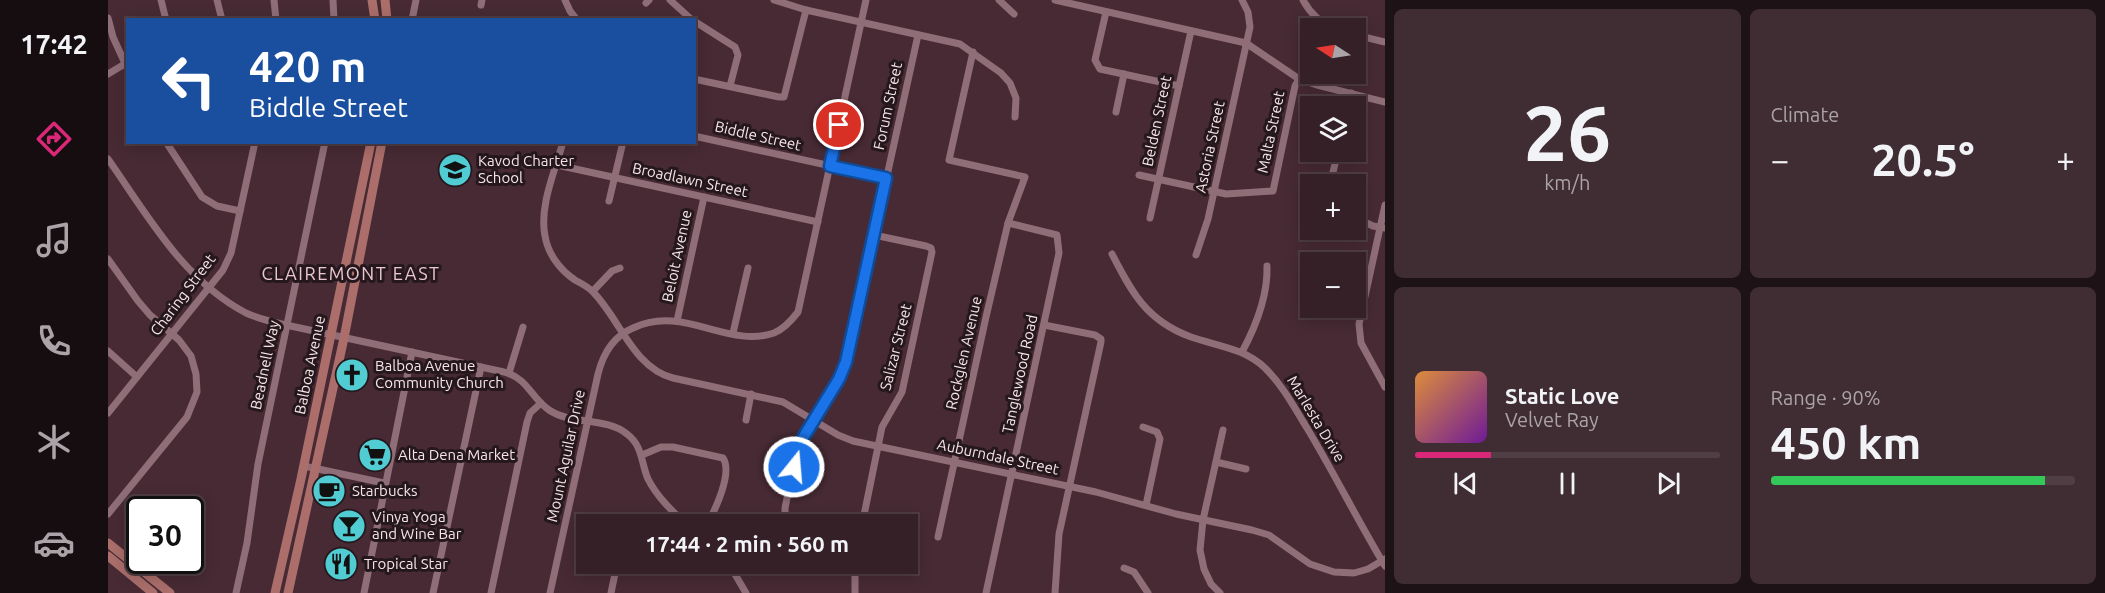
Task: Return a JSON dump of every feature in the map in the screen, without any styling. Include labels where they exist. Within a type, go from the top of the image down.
[{"type":"main road","points":[[372,0],[375,18]]},
{"type":"main road","points":[[385,0],[387,18]]},
{"type":"main road","name":"Balboa Avenue","points":[[275,593],[332,335],[371,144]]},
{"type":"main road","name":"Balboa Avenue","points":[[288,593],[344,338],[382,144]]},
{"type":"main road","points":[[108,543],[170,593]]},
{"type":"main road","points":[[108,556],[153,593]]},
{"type":"street","points":[[161,0],[166,18]]},
{"type":"street","points":[[217,0],[222,18]]},
{"type":"street","points":[[274,0],[276,18]]},
{"type":"street","points":[[333,0],[334,18]]},
{"type":"street","points":[[412,18],[416,0]]},
{"type":"street","points":[[565,0],[575,18]]},
{"type":"street","points":[[670,0],[691,18]]},
{"type":"street","points":[[774,0],[806,10],[960,44],[1010,82],[1016,98],[1015,117]]},
{"type":"street","points":[[623,333],[645,322],[658,320],[677,321],[750,336],[765,335],[776,332],[788,324],[798,312],[867,0]]},
{"type":"street","points":[[999,0],[1014,14]]},
{"type":"street","points":[[1055,0],[1246,43],[1299,79],[1385,102]]},
{"type":"street","name":"Astoria Street","points":[[1196,255],[1214,191],[1250,27],[1248,12],[1242,0]]},
{"type":"street","points":[[1303,0],[1316,18]]},
{"type":"street","points":[[696,79],[784,97],[806,10]]},
{"type":"street","points":[[1106,12],[1095,60],[1100,69],[1179,86]]},
{"type":"street","points":[[108,18],[113,37],[126,64]]},
{"type":"street","points":[[696,22],[737,50],[738,55],[730,86]]},
{"type":"street","name":"Belden Street","points":[[1150,218],[1191,31]]},
{"type":"street","name":"Forum Street","points":[[785,514],[798,446],[839,379],[846,362],[918,35]]},
{"type":"street","points":[[1366,37],[1385,42]]},
{"type":"street","name":"Rockglen Avenue","points":[[939,537],[1008,223],[1025,177],[949,160],[973,52]]},
{"type":"street","points":[[108,74],[126,66]]},
{"type":"street","points":[[1116,112],[1124,74]]},
{"type":"street","name":"Malta Street","points":[[1214,191],[1226,194],[1273,191],[1295,86],[1299,79]]},
{"type":"street","name":"Biddle Street","points":[[696,136],[886,178]]},
{"type":"street","points":[[167,144],[202,197],[218,206],[240,211]]},
{"type":"street","name":"Charing Street","points":[[108,413],[223,270],[231,253],[255,144]]},
{"type":"street","name":"Beadnell Way","points":[[236,593],[247,543],[258,464],[325,144]]},
{"type":"street","points":[[562,144],[545,208],[546,240],[555,261],[573,279],[593,291],[612,270],[621,268]]},
{"type":"street","points":[[609,201],[623,144]]},
{"type":"street","points":[[108,159],[182,263],[207,288],[247,313],[286,325],[509,374],[526,383],[541,403],[555,413],[616,428],[627,433],[636,443],[642,455],[647,478],[657,494],[676,514]]},
{"type":"street","name":"Broadlawn Street","points":[[557,165],[818,222]]},
{"type":"street","points":[[1139,175],[1214,191]]},
{"type":"street","name":"Beloit Avenue","points":[[677,321],[704,197]]},
{"type":"street","points":[[1385,205],[1383,227],[1359,324],[1361,343],[1385,387]]},
{"type":"street","points":[[1366,221],[1383,227]]},
{"type":"street","name":"Tanglewood Road","points":[[986,593],[1059,253],[1057,235],[1008,223]]},
{"type":"street","name":"Salizar Street","points":[[864,514],[882,427],[902,392],[932,252],[931,248],[926,246],[874,235]]},
{"type":"street","name":"Marlesta Drive","points":[[1113,254],[1131,291],[1152,314],[1191,337],[1242,352],[1263,366],[1280,383],[1384,562]]},
{"type":"street","points":[[108,259],[138,301],[150,315],[179,340],[190,356],[196,374],[197,392],[191,410],[108,514]]},
{"type":"street","points":[[1242,352],[1260,314],[1267,266]]},
{"type":"street","points":[[734,333],[748,268]]},
{"type":"street","name":"Auburndale Street","points":[[593,291],[649,367],[663,375],[783,402],[845,438],[1069,486],[1269,535],[1310,564],[1334,572],[1354,573],[1384,562]]},
{"type":"street","points":[[1044,325],[1095,335],[1101,339],[1059,534],[1055,593]]},
{"type":"street","points":[[509,374],[523,327]]},
{"type":"street","name":"Mount Aguilar Drive","points":[[550,593],[601,363],[612,343],[623,333]]},
{"type":"street","points":[[108,351],[137,377]]},
{"type":"street","points":[[364,593],[411,352]]},
{"type":"street","points":[[433,593],[481,367]]},
{"type":"street","points":[[746,420],[751,394]]},
{"type":"street","points":[[491,593],[530,413],[541,403]]},
{"type":"street","points":[[1143,427],[1157,432],[1160,439],[1146,505]]},
{"type":"street","points":[[1220,593],[1211,584],[1204,569],[1200,550],[1203,520],[1223,430]]},
{"type":"street","points":[[642,455],[661,447],[673,447],[720,457],[727,464],[727,468],[713,514]]},
{"type":"street","points":[[1216,462],[1246,469]]},
{"type":"street","points":[[304,466],[384,483]]},
{"type":"street","points":[[1124,568],[1134,572],[1148,593]]},
{"type":"street","points":[[611,593],[615,574]]},
{"type":"street","points":[[735,574],[746,593]]},
{"type":"street","points":[[855,574],[855,593]]},
{"type":"place","name":"Kavod Charter School","points":[[455,170]]},
{"type":"place","name":"Balboa Avenue Community Church","points":[[352,375]]},
{"type":"place","name":"Alta Dena Market","points":[[375,455]]},
{"type":"place","name":"Starbucks","points":[[329,491]]},
{"type":"place","name":"Vinya Yoga and Wine Bar","points":[[349,526]]},
{"type":"place","name":"Tropical Star","points":[[341,564]]},
{"type":"district","name":"CLAIREMONT EAST","points":[[351,274]]},
{"type":"route","points":[[794,467],[798,446],[839,379],[846,362],[886,178],[830,166],[839,125]]}]
